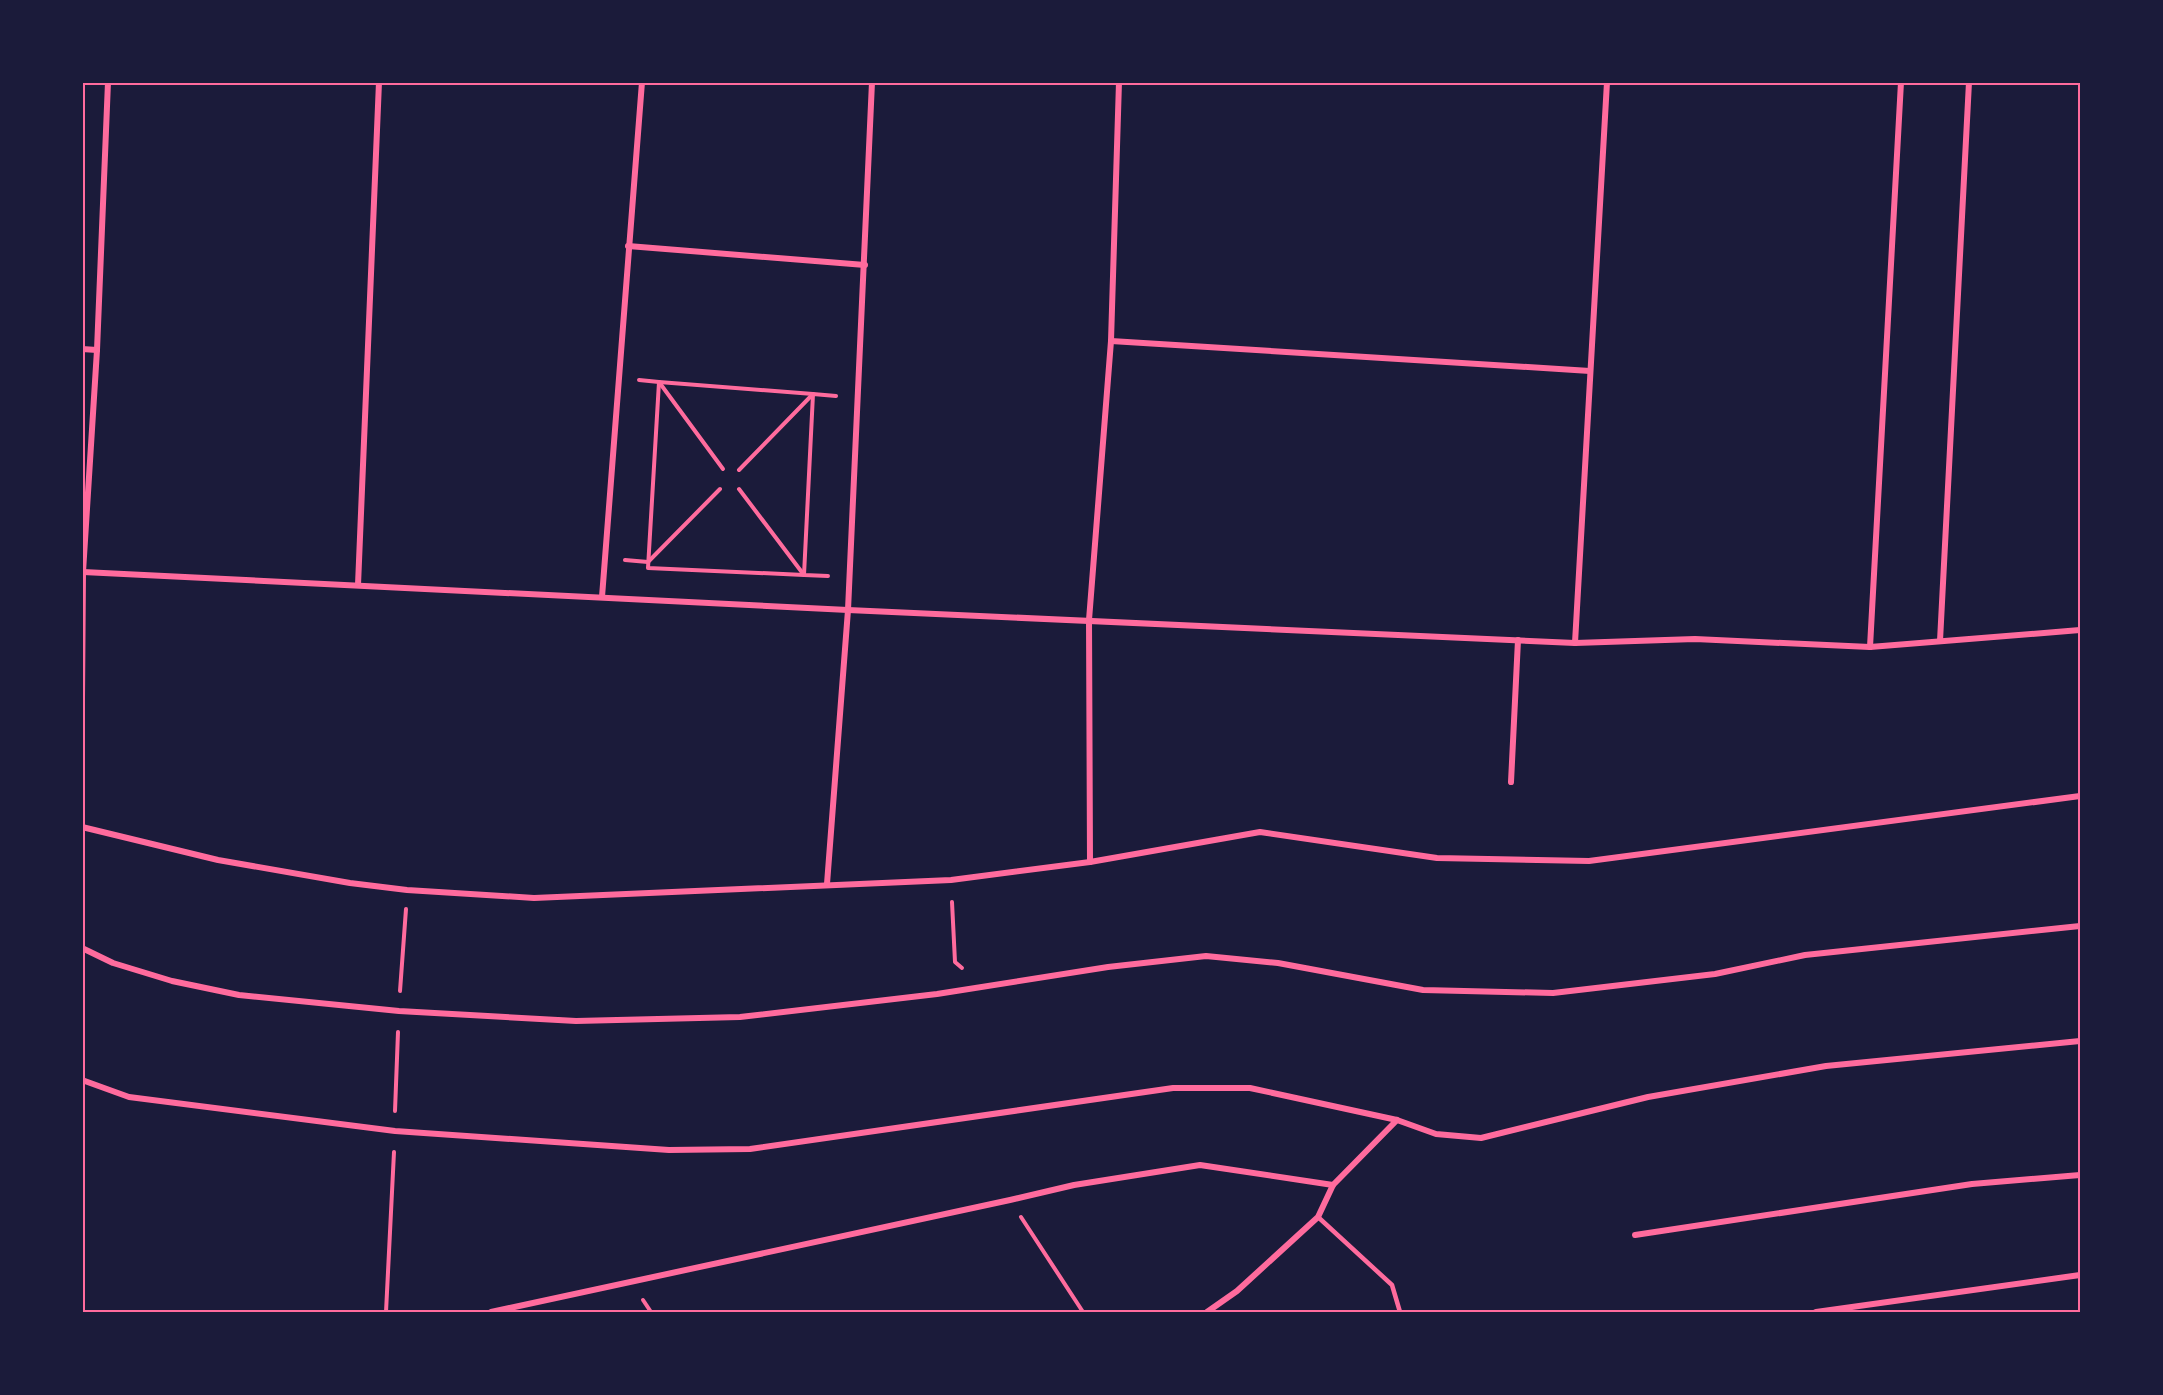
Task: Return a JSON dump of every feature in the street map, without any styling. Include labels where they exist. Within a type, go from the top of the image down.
[{"type":"street","points":[[82,698],[85,500],[97,350],[108,82]]},
{"type":"street","points":[[358,585],[379,82]]},
{"type":"street","points":[[602,597],[642,82]]},
{"type":"street","points":[[827,884],[848,610],[872,82]]},
{"type":"street","points":[[1090,862],[1089,620],[1111,341],[1119,82]]},
{"type":"street","points":[[1575,643],[1607,82]]},
{"type":"street","points":[[1870,647],[1902,82]]},
{"type":"street","points":[[1941,642],[1969,82]]},
{"type":"street","points":[[628,246],[865,265]]},
{"type":"street","points":[[1111,341],[1590,371]]},
{"type":"street","points":[[82,350],[97,350]]},
{"type":"street","points":[[83,572],[1575,643],[1695,639],[1870,647],[2080,630]]},
{"type":"street","points":[[1511,782],[1518,640]]},
{"type":"street","points":[[82,827],[218,860],[350,883],[407,890],[534,898],[951,880],[1090,862],[1260,832],[1437,858],[1589,861],[2080,796]]},
{"type":"street","points":[[82,948],[113,963],[172,981],[239,995],[399,1011],[576,1021],[740,1017],[937,994],[1108,967],[1206,956],[1278,963],[1423,990],[1553,993],[1716,974],[1805,955],[2080,926]]},
{"type":"street","points":[[82,1080],[129,1097],[395,1131],[669,1150],[750,1149],[1173,1088],[1250,1088],[1397,1120],[1436,1134],[1481,1138],[1648,1098],[1826,1066],[2080,1041]]},
{"type":"street","points":[[1208,1312],[1237,1291],[1318,1217],[1333,1185],[1397,1120]]},
{"type":"street","points":[[490,1312],[1074,1185],[1200,1166],[1333,1185]]},
{"type":"street","points":[[1635,1235],[1972,1184],[2080,1175]]},
{"type":"street","points":[[1816,1312],[2080,1275]]},
{"type":"lane","points":[[1318,1217],[1392,1285],[1400,1312]]},
{"type":"path","points":[[619,378],[858,397]]},
{"type":"path","points":[[659,382],[723,469]]},
{"type":"path","points":[[659,382],[648,568],[849,577]]},
{"type":"path","points":[[739,470],[813,394]]},
{"type":"path","points":[[804,575],[813,394]]},
{"type":"path","points":[[648,562],[720,489]]},
{"type":"path","points":[[740,489],[804,575]]},
{"type":"path","points":[[605,558],[648,562]]},
{"type":"path","points":[[937,994],[967,972],[955,962],[951,880]]},
{"type":"path","points":[[386,1312],[399,1011],[407,890]]},
{"type":"path","points":[[1010,1200],[1083,1312]]}]
